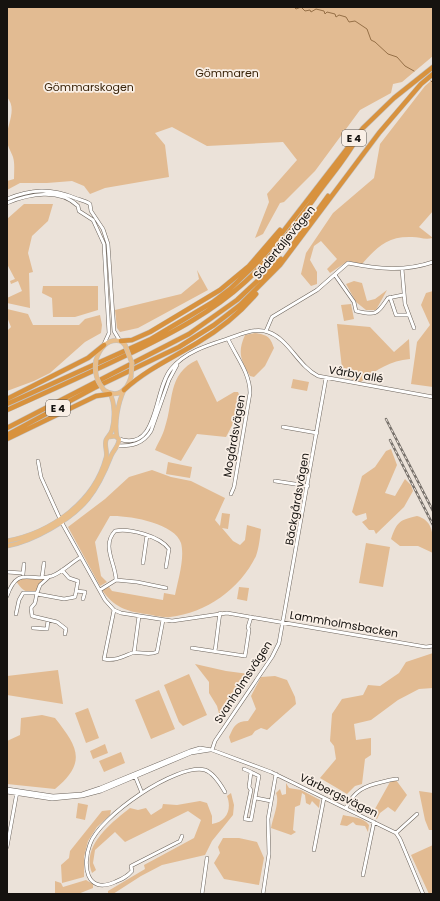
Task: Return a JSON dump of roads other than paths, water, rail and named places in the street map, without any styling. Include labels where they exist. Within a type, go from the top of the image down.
[{"type":"highway","name":"Södertäljevägen","points":[[7,404],[144,342],[213,302],[237,284],[258,262],[363,128],[394,98],[433,68]]},
{"type":"highway","name":"Södertäljevägen","points":[[7,435],[94,388],[166,354],[193,339],[230,314],[268,278],[307,231],[368,146],[421,84],[433,74]]},
{"type":"highway","points":[[7,410],[154,342],[193,322],[217,305],[245,282],[270,255],[306,210],[354,144],[363,128]]},
{"type":"highway","points":[[7,428],[88,385],[170,345],[226,309],[277,264],[361,152],[368,146]]},
{"type":"highway","points":[[121,341],[132,340],[150,332],[220,290],[248,266],[299,209]]},
{"type":"highway","points":[[124,390],[142,375],[201,341],[224,324],[250,301],[268,278]]},
{"type":"highway","points":[[7,399],[88,358],[104,345]]},
{"type":"highway","points":[[7,439],[96,396],[110,394]]},
{"type":"main road","points":[[7,541],[35,533],[61,521],[81,501],[95,483],[107,458],[106,440],[112,430],[113,399],[110,394],[104,390],[96,376],[96,360],[104,345],[110,341],[121,341],[125,345],[132,363],[132,377],[120,398],[116,431],[118,438],[117,447],[101,480],[92,495],[79,510],[61,521],[31,539],[7,546]]},
{"type":"main road","points":[[110,394],[116,394],[124,390]]},
{"type":"main road","points":[[108,437],[113,435],[118,438]]},
{"type":"main road","points":[[106,445],[111,448],[117,447]]},
{"type":"street","points":[[7,198],[39,190],[59,192],[88,202],[103,229],[108,244],[114,331],[121,341]]},
{"type":"street","points":[[7,203],[29,195],[40,194],[66,198],[78,206],[79,211],[93,220],[106,253],[109,333],[104,345]]},
{"type":"street","points":[[78,206],[83,201]]},
{"type":"street","points":[[83,214],[89,212],[91,209]]},
{"type":"street","points":[[118,438],[133,442],[145,434],[166,377],[179,362],[197,350],[252,331],[266,331],[272,317],[317,290],[348,263],[376,268],[402,269],[433,262]]},
{"type":"street","points":[[402,269],[403,295],[408,315],[414,328]]},
{"type":"street","points":[[335,275],[354,302],[356,310],[376,312],[382,309],[388,298],[403,295]]},
{"type":"street","points":[[390,297],[396,315],[400,317],[408,315]]},
{"type":"street","name":"Vårby allé","points":[[266,331],[280,339],[313,373],[326,378],[433,397]]},
{"type":"street","name":"Mogårdsvägen","points":[[228,339],[250,383],[250,393],[234,487],[231,494]]},
{"type":"street","points":[[117,447],[137,444],[148,436],[169,380],[179,362]]},
{"type":"street","name":"Bäckgårdsvägen","points":[[284,623],[326,378]]},
{"type":"street","points":[[283,427],[317,433]]},
{"type":"street","points":[[38,460],[41,477],[61,521],[105,600],[114,610],[104,659],[118,659],[134,653],[142,655],[157,652],[163,620]]},
{"type":"street","points":[[274,481],[308,486]]},
{"type":"street","points":[[116,580],[109,552],[113,533],[119,530],[147,535],[160,540],[168,546],[169,554],[166,567]]},
{"type":"street","points":[[143,563],[147,535]]},
{"type":"street","points":[[65,634],[66,629],[57,622],[32,616],[30,613],[31,608],[35,603],[40,585],[50,576],[81,557]]},
{"type":"street","points":[[42,577],[44,562]]},
{"type":"street","points":[[23,577],[22,573],[24,564]]},
{"type":"street","points":[[16,614],[19,600],[23,593],[64,599],[75,597],[78,581],[69,578],[62,570]]},
{"type":"street","points":[[7,572],[22,573]]},
{"type":"street","points":[[7,596],[13,582],[23,577],[50,576]]},
{"type":"street","points":[[100,590],[116,580],[137,582],[166,588]]},
{"type":"street","points":[[76,591],[85,592],[83,599]]},
{"type":"street","name":"Lammholmsbacken","points":[[114,610],[139,616],[172,621],[220,613],[252,617],[426,648],[433,646]]},
{"type":"street","points":[[215,650],[218,633],[216,629],[220,613]]},
{"type":"street","points":[[134,653],[139,616]]},
{"type":"street","points":[[192,648],[215,650],[245,656],[249,630],[248,627],[252,617]]},
{"type":"street","points":[[33,628],[46,629],[48,620]]},
{"type":"street","name":"Svanholmsvägen","points":[[212,750],[215,742],[275,651],[284,623]]},
{"type":"street","name":"Vårbergsvägen","points":[[7,790],[52,799],[75,798],[101,791],[134,775],[200,748],[212,750],[276,774],[396,833]]},
{"type":"street","points":[[244,769],[251,772],[259,776],[252,819],[245,819],[251,790],[249,787],[251,772]]},
{"type":"street","points":[[182,836],[180,841],[130,866],[132,871],[127,877],[107,886],[102,886],[92,882],[89,877],[86,861],[90,842],[104,823],[142,793],[179,774],[203,770],[213,775],[225,792]]},
{"type":"street","points":[[263,894],[268,860],[268,824],[276,774]]},
{"type":"street","points":[[134,775],[142,793]]},
{"type":"street","points":[[346,808],[350,800],[360,789],[368,785],[397,779]]},
{"type":"street","points":[[7,847],[17,792]]},
{"type":"street","points":[[256,798],[271,801]]},
{"type":"street","points":[[314,850],[324,798]]},
{"type":"street","points":[[417,814],[396,833],[424,894]]},
{"type":"street","points":[[363,875],[374,822]]},
{"type":"street","points":[[202,894],[207,858]]},
{"type":"waterway","points":[[294,7],[296,9],[301,7],[305,11],[310,10],[311,12],[316,9],[324,11],[325,14],[327,12],[335,14],[336,17],[339,15],[346,17],[349,22],[355,21],[367,29],[371,40],[388,54],[397,57],[405,66],[414,71]]},
{"type":"railway","points":[[386,419],[433,511]]},
{"type":"railway","points":[[390,440],[433,525]]},
{"type":"park label","name":"Gömmaren","points":[[227,73]]},
{"type":"park label","name":"Gömmarskogen","points":[[89,87]]}]
